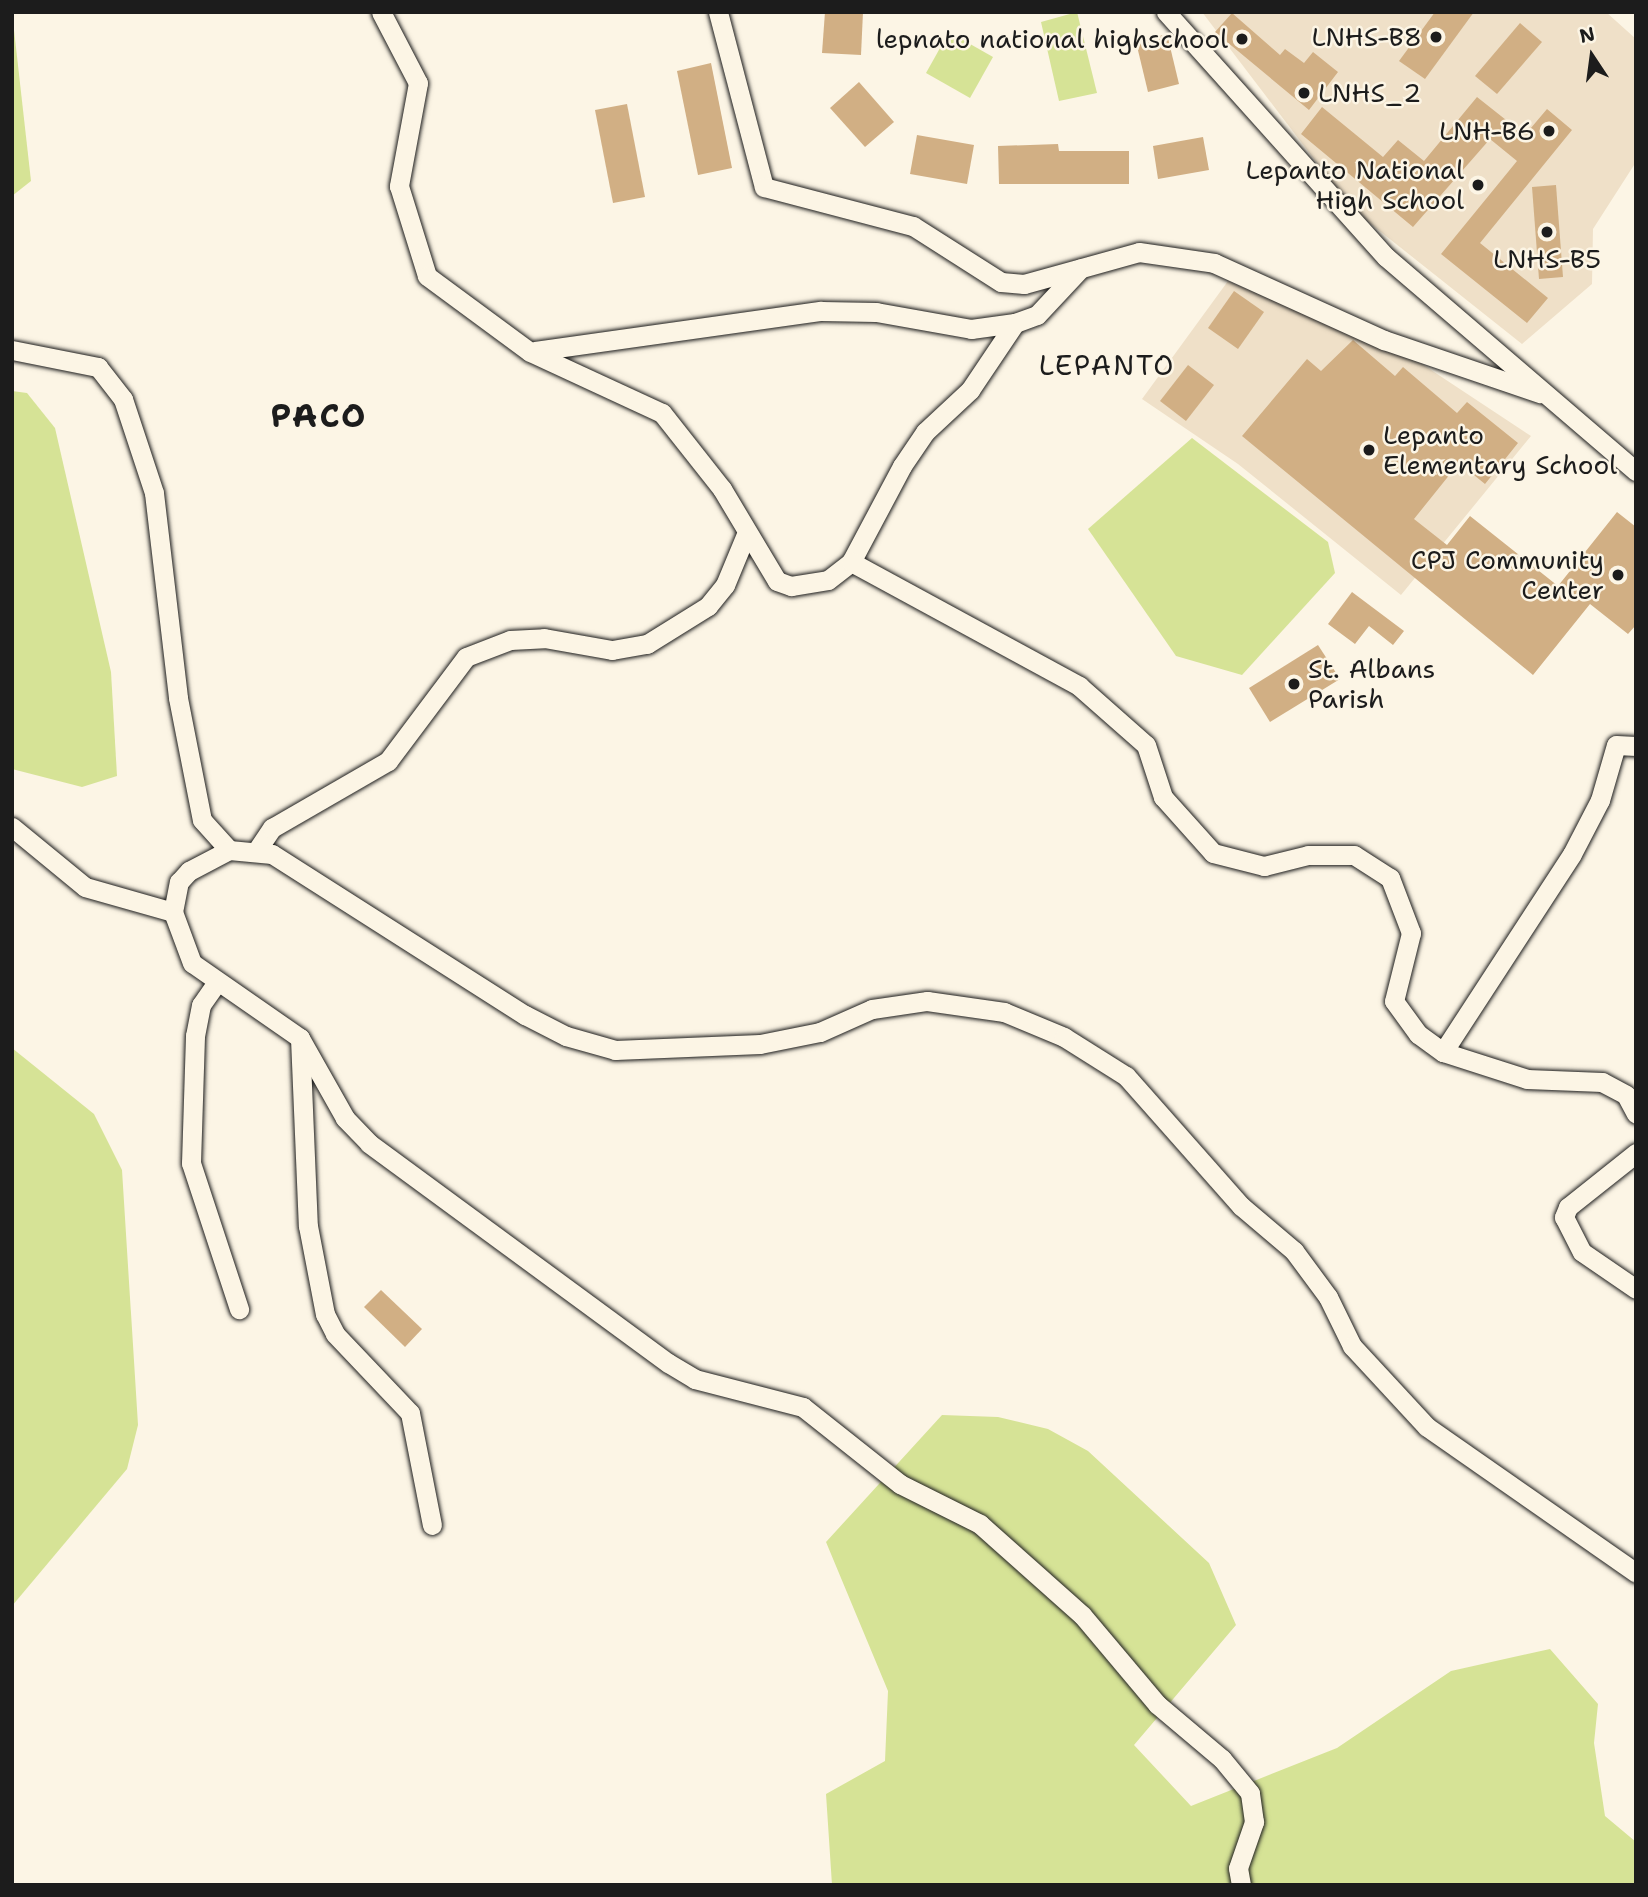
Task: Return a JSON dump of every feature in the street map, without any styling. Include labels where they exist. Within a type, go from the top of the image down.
[{"type":"street","points":[[381,12],[418,83],[399,186],[418,256],[448,297],[530,352],[662,413],[681,430],[747,532],[766,569],[791,586],[828,580],[851,562],[909,455],[970,390],[1015,323]]},
{"type":"street","points":[[718,12],[764,187],[913,226],[1001,282],[1024,284],[1139,251],[1214,263],[1384,340],[1540,393]]},
{"type":"street","points":[[1166,12],[1386,257],[1540,393],[1636,471]]},
{"type":"street","points":[[530,352],[821,311],[876,312],[971,329],[1015,323],[1037,315],[1081,268]]},
{"type":"street","points":[[12,350],[98,367],[123,399],[154,493],[178,698],[202,820],[229,850]]},
{"type":"street","points":[[257,850],[272,828],[388,761],[466,657],[510,640],[544,638],[612,650],[647,645],[708,606],[725,585],[747,532]]},
{"type":"street","points":[[851,562],[1079,686],[1146,745],[1163,797],[1213,853],[1264,866],[1308,855],[1354,855],[1390,878],[1410,933],[1394,1001],[1418,1034],[1443,1052],[1527,1079],[1602,1082],[1626,1095],[1636,1114]]},
{"type":"street","points":[[1443,1052],[1572,854],[1600,800],[1616,745],[1636,746]]},
{"type":"street","points":[[12,827],[85,887],[173,912]]},
{"type":"street","points":[[1241,1885],[1238,1868],[1254,1822],[1250,1793],[1222,1759],[1157,1704],[1082,1615],[1030,1565],[980,1524],[900,1484],[803,1408],[695,1379],[668,1363],[369,1143],[345,1118],[300,1038],[215,985],[192,963],[173,912],[179,882],[229,850],[257,850],[344,894],[525,1015],[566,1036],[615,1050],[760,1044],[820,1031],[872,1009],[927,1001],[1004,1012],[1064,1037],[1126,1076],[1241,1206],[1294,1251],[1328,1297],[1352,1346],[1427,1427],[1636,1573]]},
{"type":"street","points":[[215,985],[201,1005],[195,1036],[191,1163],[239,1309]]},
{"type":"street","points":[[300,1038],[308,1226],[325,1314],[335,1334],[410,1413],[432,1525]]},
{"type":"street","points":[[1636,1153],[1568,1207],[1564,1217],[1582,1252],[1636,1289]]},
{"type":"shaded area","name":"Lepanto National High School","points":[[1202,12],[1606,12],[1636,39],[1636,162],[1593,229],[1592,284],[1522,344],[1352,209]]},
{"type":"shaded area","name":"Lepanto Elementary School","points":[[1228,281],[1422,364],[1531,436],[1401,595],[1238,464],[1142,399]]},
{"type":"green space","points":[[12,12],[31,181],[12,196]]},
{"type":"green space","points":[[1077,12],[1097,93],[1059,101],[1041,22]]},
{"type":"green space","points":[[949,32],[993,57],[970,98],[926,73]]},
{"type":"green space","points":[[12,391],[27,393],[55,428],[111,672],[117,776],[82,787],[12,769]]},
{"type":"green space","points":[[1192,438],[1328,542],[1335,573],[1242,675],[1176,656],[1088,529]]},
{"type":"green space","points":[[12,1048],[94,1114],[122,1170],[138,1425],[127,1469],[12,1606]]},
{"type":"green space","points":[[942,1415],[998,1417],[1048,1429],[1088,1451],[1209,1563],[1236,1625],[1134,1745],[1191,1806],[1337,1748],[1451,1671],[1550,1649],[1598,1704],[1594,1743],[1605,1816],[1636,1842],[1636,1885],[832,1885],[826,1794],[885,1761],[888,1691],[826,1542]]},
{"type":"building","points":[[825,12],[863,12],[861,55],[822,53]]},
{"type":"building","name":"LNHS-B8","points":[[1435,12],[1474,12],[1425,79],[1399,61]]},
{"type":"building","points":[[1232,13],[1280,55],[1285,49],[1304,63],[1313,52],[1338,72],[1309,110],[1215,32]]},
{"type":"building","points":[[1520,23],[1542,42],[1497,94],[1475,76]]},
{"type":"building","points":[[1167,34],[1179,84],[1148,92],[1136,42]]},
{"type":"building","points":[[711,63],[732,168],[698,175],[677,71]]},
{"type":"building","points":[[859,82],[894,122],[865,147],[830,108]]},
{"type":"building","points":[[1477,97],[1525,135],[1547,109],[1572,130],[1480,243],[1548,298],[1527,323],[1441,254],[1517,161],[1490,139],[1413,227],[1301,134],[1322,107],[1383,157],[1398,140],[1424,161]]},
{"type":"building","points":[[627,104],[645,197],[613,203],[595,110]]},
{"type":"building","points":[[917,135],[974,145],[967,184],[910,174]]},
{"type":"building","points":[[1203,137],[1209,170],[1158,179],[1153,146]]},
{"type":"building","points":[[1058,144],[1059,151],[1129,151],[1129,184],[999,184],[998,146]]},
{"type":"building","name":"LNHS-B5","points":[[1556,185],[1563,277],[1539,279],[1532,187]]},
{"type":"building","points":[[1234,291],[1264,312],[1238,349],[1208,328]]},
{"type":"building","points":[[1353,340],[1395,376],[1403,367],[1457,413],[1467,402],[1518,443],[1485,484],[1459,463],[1414,519],[1447,545],[1470,516],[1558,586],[1617,512],[1636,527],[1636,625],[1628,634],[1590,604],[1533,675],[1242,436],[1307,359],[1321,371]]},
{"type":"building","points":[[1188,365],[1214,385],[1186,421],[1160,401]]},
{"type":"building","points":[[1352,592],[1404,631],[1393,645],[1369,626],[1355,644],[1328,624]]},
{"type":"building","name":"St. Albans Parish","points":[[1318,645],[1340,679],[1270,722],[1249,688]]},
{"type":"building","points":[[381,1290],[422,1329],[405,1347],[364,1307]]},
{"type":"place","name":"LNHS-B8","points":[[1436,37]]},
{"type":"place","name":"lepnato national highschool","points":[[1242,39]]},
{"type":"place","name":"LNHS_2","points":[[1304,93]]},
{"type":"place","name":"LNH-B6","points":[[1549,131]]},
{"type":"place","name":"Lepanto National High School","points":[[1478,185]]},
{"type":"place","name":"LNHS-B5","points":[[1547,232]]},
{"type":"place","name":"Lepanto Elementary School","points":[[1369,450]]},
{"type":"place","name":"CPJ Community Center","points":[[1618,575]]},
{"type":"place","name":"St. Albans Parish","points":[[1294,684]]},
{"type":"district","name":"LEPANTO","points":[[1107,365]]},
{"type":"district","name":"PACO","points":[[319,416]]}]
